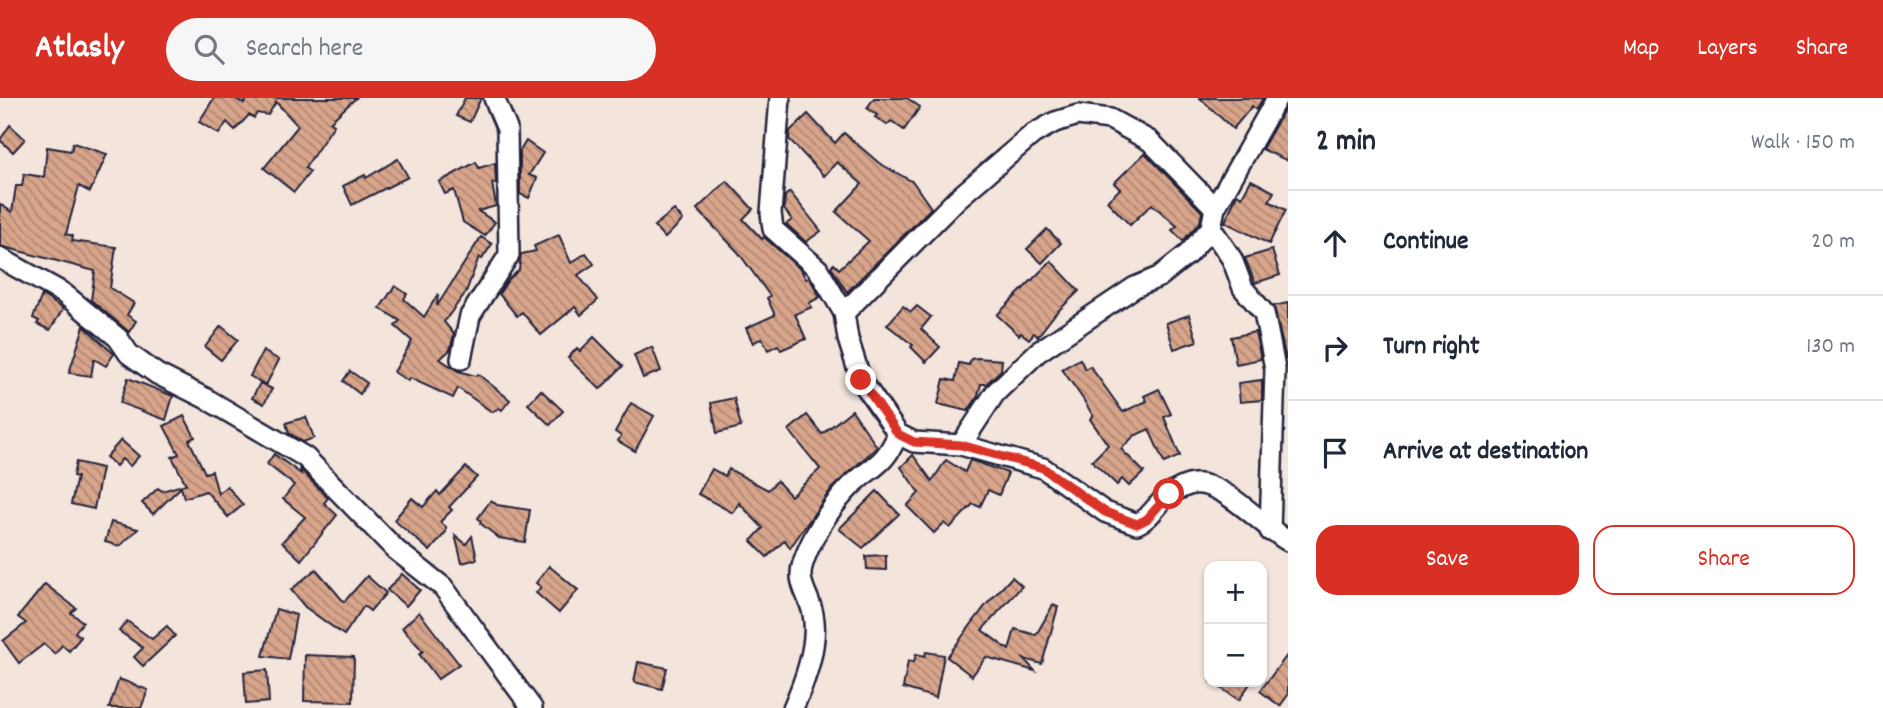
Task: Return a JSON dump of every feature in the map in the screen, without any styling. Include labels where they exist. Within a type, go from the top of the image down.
[{"type":"street","points":[[461,359],[470,316],[509,255],[507,129],[494,98]]},
{"type":"street","points":[[780,98],[772,229],[818,270],[844,313],[848,339],[861,380],[898,434],[914,442],[961,445],[1043,468],[1105,512],[1137,524],[1147,519],[1169,494],[1192,484],[1207,484],[1220,490],[1270,531],[1288,541]]},
{"type":"street","points":[[961,445],[995,393],[1038,352],[1135,287],[1158,277],[1188,254],[1211,228],[1215,208],[1277,98]]},
{"type":"street","points":[[844,313],[957,199],[1032,134],[1055,122],[1078,115],[1110,119],[1150,141],[1215,208]]},
{"type":"street","points":[[1211,228],[1232,259],[1242,288],[1264,313],[1269,337],[1275,369],[1270,531]]},
{"type":"street","points":[[0,258],[63,293],[118,338],[129,354],[157,374],[205,397],[305,457],[396,551],[443,587],[533,708]]},
{"type":"street","points":[[793,708],[806,680],[814,628],[813,613],[799,577],[803,560],[848,488],[888,457],[898,434]]},
{"type":"building","points":[[214,98],[234,98],[244,104],[246,101],[241,98],[356,98],[330,122],[334,125],[305,168],[310,172],[294,192],[264,168],[298,126],[276,102],[268,115],[257,113],[254,118],[249,115],[235,130],[227,122],[219,134],[199,122]]},
{"type":"building","points":[[465,98],[481,98],[470,122],[456,116]]},
{"type":"building","points":[[874,98],[907,98],[920,107],[904,130],[891,121],[887,125],[875,117],[877,115],[867,108]]},
{"type":"building","points":[[1200,98],[1263,98],[1256,110],[1252,106],[1233,129]]},
{"type":"building","points":[[1288,103],[1288,161],[1262,149]]},
{"type":"building","points":[[808,114],[835,143],[844,133],[879,163],[913,182],[931,208],[847,292],[831,267],[834,264],[839,269],[869,241],[836,212],[862,184],[837,162],[824,176],[789,139],[790,131]]},
{"type":"building","points":[[10,125],[25,139],[13,152],[0,140]]},
{"type":"building","points":[[526,141],[543,153],[529,175],[537,178],[529,198],[520,194],[520,151]]},
{"type":"building","points":[[73,143],[107,154],[90,192],[79,186],[66,234],[73,236],[72,241],[116,247],[110,288],[134,303],[127,315],[136,321],[129,332],[91,300],[95,271],[0,246],[0,204],[12,212],[16,186],[22,186],[24,174],[44,177],[47,147],[71,151]]},
{"type":"building","points":[[1145,153],[1202,212],[1200,222],[1183,241],[1172,230],[1177,226],[1152,204],[1130,225],[1107,201],[1120,189],[1114,183]]},
{"type":"building","points":[[398,159],[408,177],[352,205],[343,186],[365,175],[366,178]]},
{"type":"building","points":[[476,162],[479,168],[495,163],[496,184],[492,183],[496,206],[478,211],[495,222],[485,236],[463,222],[454,190],[445,194],[439,182]]},
{"type":"building","points":[[1251,180],[1274,192],[1269,201],[1286,210],[1269,244],[1225,222],[1237,194],[1242,197]]},
{"type":"building","points":[[727,181],[753,209],[743,219],[762,239],[764,237],[801,270],[806,279],[809,277],[820,297],[809,303],[812,307],[795,314],[806,339],[781,350],[778,345],[768,350],[762,338],[753,343],[746,328],[775,315],[767,298],[770,296],[738,252],[697,209]]},
{"type":"building","points":[[790,192],[821,231],[806,242],[786,224],[792,220],[784,209],[785,196]]},
{"type":"building","points":[[674,210],[683,220],[665,238],[654,226]]},
{"type":"building","points":[[1047,229],[1061,243],[1042,263],[1027,249]]},
{"type":"building","points":[[559,235],[571,263],[586,253],[594,264],[578,275],[598,300],[581,315],[575,307],[541,335],[522,312],[517,316],[499,294],[519,270],[521,254],[536,251],[534,246]]},
{"type":"building","points":[[481,237],[492,244],[482,259],[479,257],[466,292],[444,322],[454,334],[450,350],[440,359],[458,371],[476,376],[478,374],[510,400],[502,410],[499,408],[492,412],[458,388],[453,398],[410,378],[408,381],[394,372],[412,341],[395,326],[400,321],[380,308],[395,286],[407,294],[404,299],[424,317],[438,294],[437,306]]},
{"type":"building","points":[[1272,250],[1280,275],[1255,283],[1245,258]]},
{"type":"building","points":[[1051,261],[1079,291],[1055,314],[1038,336],[1034,333],[1029,339],[1021,333],[1019,335],[997,315]]},
{"type":"building","points":[[42,295],[63,309],[50,330],[37,324],[39,321],[33,318]]},
{"type":"building","points":[[1288,303],[1288,358],[1286,359],[1274,306]]},
{"type":"building","points":[[903,306],[911,312],[917,306],[931,317],[921,329],[940,347],[926,362],[911,347],[913,345],[887,325]]},
{"type":"building","points":[[1189,315],[1197,341],[1174,349],[1166,323]]},
{"type":"building","points":[[84,326],[114,354],[106,366],[94,359],[91,376],[69,373]]},
{"type":"building","points":[[221,326],[238,340],[221,360],[205,347]]},
{"type":"building","points":[[1255,332],[1261,359],[1236,364],[1231,337]]},
{"type":"building","points":[[594,337],[623,366],[600,389],[568,358],[577,348],[580,351]]},
{"type":"building","points":[[652,347],[661,371],[643,378],[634,355]]},
{"type":"building","points":[[263,351],[279,360],[266,385],[250,376]]},
{"type":"building","points":[[971,359],[1002,360],[1001,370],[986,384],[981,384],[978,396],[968,411],[938,404],[944,379],[955,381],[959,363],[969,365]]},
{"type":"building","points":[[1080,359],[1085,369],[1090,366],[1123,412],[1147,401],[1144,396],[1159,389],[1171,414],[1164,417],[1180,456],[1164,463],[1149,429],[1134,436],[1121,449],[1144,472],[1129,486],[1122,479],[1117,485],[1092,461],[1108,445],[1090,419],[1093,416],[1083,399],[1062,369]]},
{"type":"building","points":[[350,371],[367,383],[360,394],[343,381]]},
{"type":"building","points":[[128,378],[173,396],[166,420],[120,403]]},
{"type":"building","points":[[1262,380],[1262,400],[1240,402],[1238,383]]},
{"type":"building","points":[[260,383],[272,389],[264,404],[252,398]]},
{"type":"building","points":[[541,390],[563,411],[550,425],[528,404]]},
{"type":"building","points":[[734,398],[741,427],[717,433],[711,403]]},
{"type":"building","points":[[631,403],[654,416],[635,451],[618,441],[621,436],[615,432]]},
{"type":"building","points":[[852,410],[877,447],[832,488],[790,548],[785,540],[767,557],[751,541],[763,528],[739,503],[733,513],[698,494],[712,469],[725,476],[729,469],[768,490],[777,481],[791,496],[820,469],[789,430],[807,415],[822,434]]},
{"type":"building","points":[[184,416],[195,437],[189,440],[205,473],[212,471],[218,494],[227,486],[243,505],[228,517],[206,491],[184,498],[181,487],[153,514],[142,503],[158,488],[162,491],[186,484],[172,457],[179,454],[164,426]]},
{"type":"building","points":[[306,417],[314,438],[303,442],[289,433],[286,423]]},
{"type":"building","points":[[121,440],[139,456],[130,466],[122,459],[116,466],[106,457]]},
{"type":"building","points":[[274,454],[301,474],[300,469],[328,498],[324,503],[337,515],[301,560],[282,542],[305,517],[283,499],[294,485],[267,464]]},
{"type":"building","points":[[913,455],[932,481],[946,460],[965,472],[970,460],[1008,473],[999,495],[988,490],[980,507],[973,504],[950,528],[944,523],[934,533],[907,506],[919,493],[901,467]]},
{"type":"building","points":[[76,462],[102,468],[94,509],[71,504],[77,477],[73,476]]},
{"type":"building","points":[[466,467],[477,477],[449,507],[452,510],[440,522],[446,527],[446,532],[430,551],[394,520],[412,498],[423,507],[437,491],[440,495]]},
{"type":"building","points":[[877,491],[899,514],[863,548],[839,529]]},
{"type":"building","points":[[491,500],[497,505],[530,510],[525,542],[499,538],[480,523],[478,518]]},
{"type":"building","points":[[111,522],[138,529],[120,546],[105,542]]},
{"type":"building","points":[[455,535],[466,544],[472,536],[477,559],[462,563]]},
{"type":"building","points":[[886,555],[886,570],[867,569],[866,556]]},
{"type":"building","points":[[549,566],[578,590],[559,613],[536,593],[541,587],[536,583]]},
{"type":"building","points":[[316,569],[344,602],[367,576],[386,593],[370,611],[364,606],[344,635],[305,607],[291,590]]},
{"type":"building","points":[[402,574],[420,590],[406,606],[387,590]]},
{"type":"building","points":[[1012,577],[1022,586],[982,630],[1009,650],[1015,629],[1036,635],[1053,605],[1058,607],[1042,664],[1024,659],[1035,671],[986,657],[972,676],[947,657],[986,605]]},
{"type":"building","points":[[45,584],[76,608],[71,613],[83,622],[75,632],[81,637],[69,651],[62,645],[55,654],[44,644],[19,663],[3,641],[26,623],[18,617]]},
{"type":"building","points":[[276,609],[296,615],[288,659],[263,656]]},
{"type":"building","points":[[419,612],[459,664],[438,679],[419,654],[423,651],[402,628]]},
{"type":"building","points":[[127,621],[152,639],[167,626],[175,636],[143,666],[134,657],[143,648],[119,631]]},
{"type":"building","points":[[926,652],[944,655],[936,698],[903,688],[908,661],[914,662],[916,654],[925,656]]},
{"type":"building","points":[[1288,654],[1288,695],[1280,706],[1260,691],[1267,687],[1267,682]]},
{"type":"building","points":[[305,655],[354,657],[353,702],[304,701]]},
{"type":"building","points":[[638,662],[667,668],[662,689],[634,682]]},
{"type":"building","points":[[267,670],[269,702],[246,704],[244,672]]},
{"type":"building","points":[[119,679],[148,690],[141,708],[109,708]]},
{"type":"building","points":[[1220,687],[1248,687],[1239,700]]},
{"type":"route","points":[[861,380],[898,434],[914,442],[961,445],[1043,468],[1105,512],[1137,524],[1147,519],[1169,494]]}]
